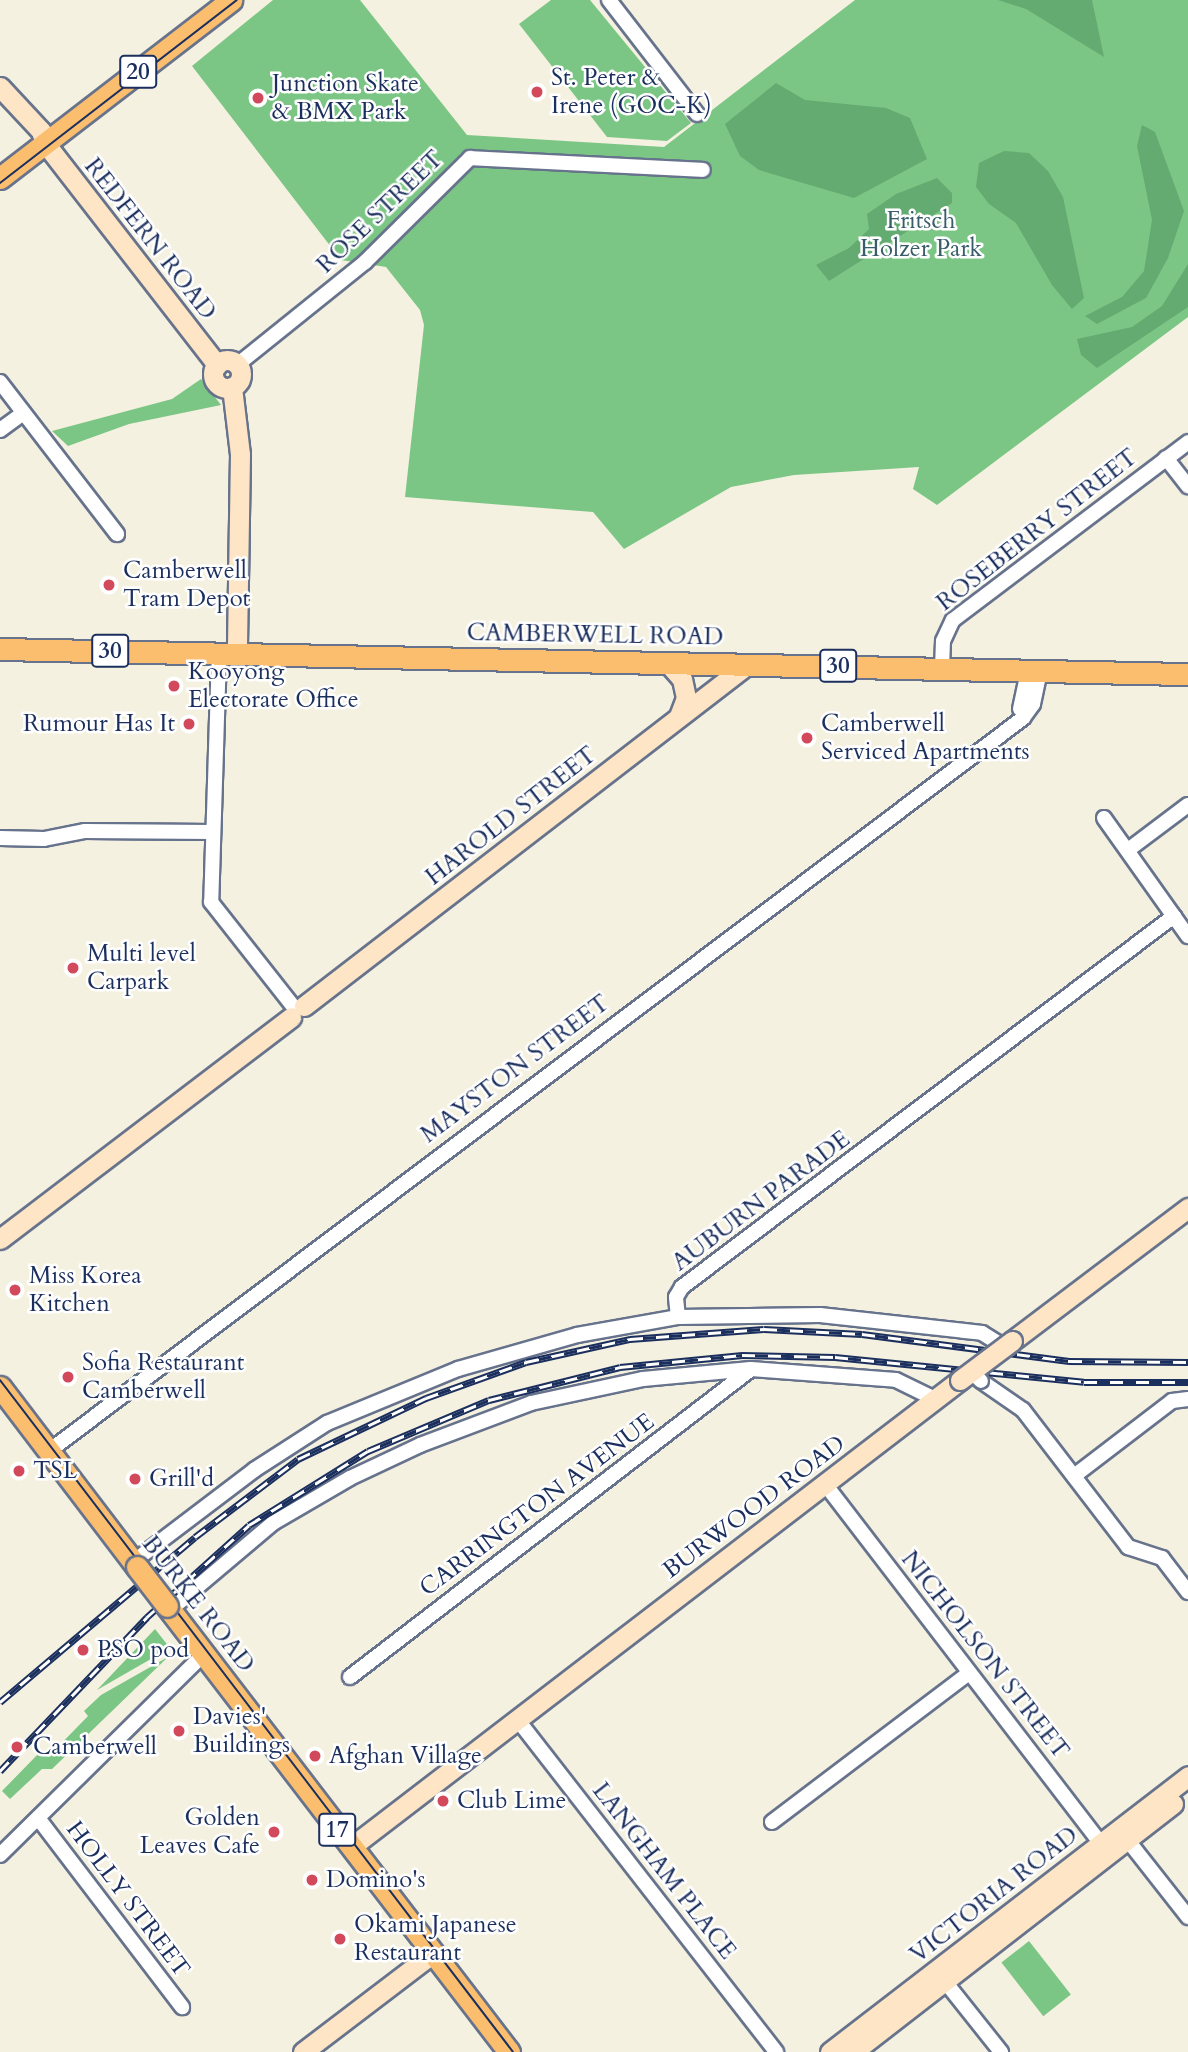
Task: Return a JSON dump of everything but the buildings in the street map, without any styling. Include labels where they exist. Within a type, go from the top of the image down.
[{"type":"main road","name":"20","points":[[0,178],[231,0]]},
{"type":"main road","name":"CAMBERWELL ROAD","points":[[0,649],[1188,674]]},
{"type":"main road","name":"BURKE ROAD","points":[[0,1387],[509,2052]]},
{"type":"street","points":[[609,0],[697,114]]},
{"type":"street","points":[[0,88],[30,116],[45,143]]},
{"type":"street","points":[[0,94],[22,128],[45,143]]},
{"type":"street","name":"REDFERN ROAD","points":[[45,143],[217,365]]},
{"type":"street","name":"ROSE STREET","points":[[237,365],[365,262],[471,158],[703,170]]},
{"type":"street","points":[[232,387],[216,383],[213,375],[217,365],[227,361],[237,365],[240,377],[232,387],[240,454],[228,654],[212,832],[211,902],[296,1009]]},
{"type":"street","points":[[0,382],[117,534]]},
{"type":"street","points":[[0,430],[23,413]]},
{"type":"street","name":"ROSEBERRY STREET","points":[[942,669],[943,641],[953,620],[1188,442]]},
{"type":"street","points":[[1167,458],[1188,486]]},
{"type":"street","points":[[668,663],[682,679],[686,698],[679,716]]},
{"type":"street","name":"HAROLD STREET","points":[[0,1239],[748,664]]},
{"type":"street","name":"MAYSTON STREET","points":[[49,1451],[1010,725],[1025,699],[1034,671]]},
{"type":"street","points":[[1128,850],[1188,805]]},
{"type":"street","points":[[1104,818],[1188,936]]},
{"type":"street","points":[[0,838],[44,839],[85,831],[212,832]]},
{"type":"street","name":"AUBURN PARADE","points":[[678,1317],[677,1297],[682,1287],[1174,916]]},
{"type":"street","name":"BURWOOD ROAD","points":[[351,1847],[935,1399],[971,1378],[1004,1343],[1188,1208]]},
{"type":"street","points":[[135,1565],[283,1449],[358,1409],[527,1347],[678,1317],[841,1316],[982,1333],[1004,1343]]},
{"type":"street","points":[[168,1608],[273,1523],[350,1478],[420,1445],[531,1403],[643,1379],[751,1369],[896,1380],[935,1399]]},
{"type":"street","name":"CARRINGTON AVENUE","points":[[351,1677],[751,1369]]},
{"type":"street","points":[[971,1378],[1019,1406],[1128,1547],[1162,1558],[1188,1592]]},
{"type":"street","points":[[1074,1476],[1172,1401],[1188,1399]]},
{"type":"street","name":"NICHOLSON STREET","points":[[825,1484],[1105,1849]]},
{"type":"street","points":[[0,1855],[204,1654]]},
{"type":"street","points":[[772,1822],[969,1673]]},
{"type":"street","name":"LANGHAM PLACE","points":[[517,1718],[775,2052]]},
{"type":"street","name":"VICTORIA ROAD","points":[[853,2052],[941,1976],[1105,1849],[1188,1776]]},
{"type":"street","name":"VICTORIA ROAD","points":[[1123,1834],[1188,1793]]},
{"type":"street","name":"HOLLY STREET","points":[[38,1818],[182,2007]]},
{"type":"street","points":[[1123,1834],[1188,1917]]},
{"type":"street","points":[[303,2052],[433,1953]]},
{"type":"street","points":[[941,1976],[1000,2052]]},
{"type":"street","name":"VICTORIA ROAD","points":[[830,2052],[941,1976]]},
{"type":"green space","name":"Fritsch Holzer Park","points":[[273,0],[360,0],[467,135],[664,147],[855,0],[1188,0],[1188,317],[937,505],[913,489],[919,467],[794,475],[731,487],[624,549],[593,512],[405,497],[424,325],[420,310],[386,267],[341,260],[192,66]]},
{"type":"green space","points":[[551,0],[590,0],[691,123],[667,141],[607,137],[519,24]]},
{"type":"green space","points":[[998,0],[1092,0],[1104,57],[1026,9]]},
{"type":"green space","points":[[776,83],[805,100],[886,108],[910,118],[927,159],[854,198],[759,170],[740,156],[725,124]]},
{"type":"green space","points":[[1142,125],[1155,132],[1184,211],[1168,258],[1146,298],[1097,324],[1085,316],[1122,297],[1144,271],[1152,220],[1137,146]]},
{"type":"green space","points":[[1004,151],[1029,153],[1048,171],[1063,197],[1084,298],[1072,309],[1052,285],[1016,223],[989,204],[976,187],[979,163]]},
{"type":"green space","points":[[937,178],[952,193],[952,203],[829,281],[816,265],[849,248],[869,229],[867,214],[896,194]]},
{"type":"green space","points":[[1188,264],[1188,307],[1097,368],[1081,355],[1077,339],[1132,327],[1162,306]]},
{"type":"green space","points":[[201,379],[221,405],[129,424],[68,446],[52,431],[172,399]]},
{"type":"green space","points":[[155,1629],[170,1648],[97,1690]]},
{"type":"green space","points":[[168,1657],[52,1769],[42,1769],[10,1799],[2,1791],[41,1751],[48,1757],[88,1716],[84,1711],[101,1695]]},
{"type":"green space","points":[[1029,1941],[1071,1995],[1043,2016],[1001,1963]]},
{"type":"tram line","points":[[0,183],[237,0]]},
{"type":"tram line","points":[[0,1380],[513,2052]]},
{"type":"railway","points":[[0,1702],[195,1537],[298,1459],[426,1398],[526,1362],[630,1339],[764,1329],[862,1334],[1069,1361],[1188,1362]]},
{"type":"railway","points":[[0,1771],[147,1617],[249,1525],[368,1451],[489,1400],[620,1367],[742,1355],[835,1357],[1084,1382],[1188,1382]]},
{"type":"place","name":"St. Peter & Irene (GOC-K)","points":[[537,92]]},
{"type":"place","name":"Junction Skate & BMX Park","points":[[258,98]]},
{"type":"place","name":"Camberwell Tram Depot","points":[[109,585]]},
{"type":"place","name":"Kooyong Electorate Office","points":[[174,686]]},
{"type":"place","name":"Rumour Has It","points":[[189,724]]},
{"type":"place","name":"Camberwell Serviced Apartments","points":[[807,738]]},
{"type":"place","name":"Multi level Carpark","points":[[73,968]]},
{"type":"place","name":"Miss Korea Kitchen","points":[[15,1290]]},
{"type":"place","name":"Sofia Restaurant Camberwell","points":[[68,1377]]},
{"type":"place","name":"TSL","points":[[19,1471]]},
{"type":"place","name":"Grill'd","points":[[135,1479]]},
{"type":"place","name":"PSO pod","points":[[83,1650]]},
{"type":"place","name":"Davies' Buildings","points":[[179,1731]]},
{"type":"place","name":"Camberwell","points":[[17,1747]]},
{"type":"place","name":"Afghan Village","points":[[315,1756]]},
{"type":"place","name":"Club Lime","points":[[443,1801]]},
{"type":"place","name":"Golden Leaves Cafe","points":[[274,1832]]},
{"type":"place","name":"Domino's","points":[[312,1880]]},
{"type":"place","name":"Okami Japanese Restaurant","points":[[340,1939]]}]
